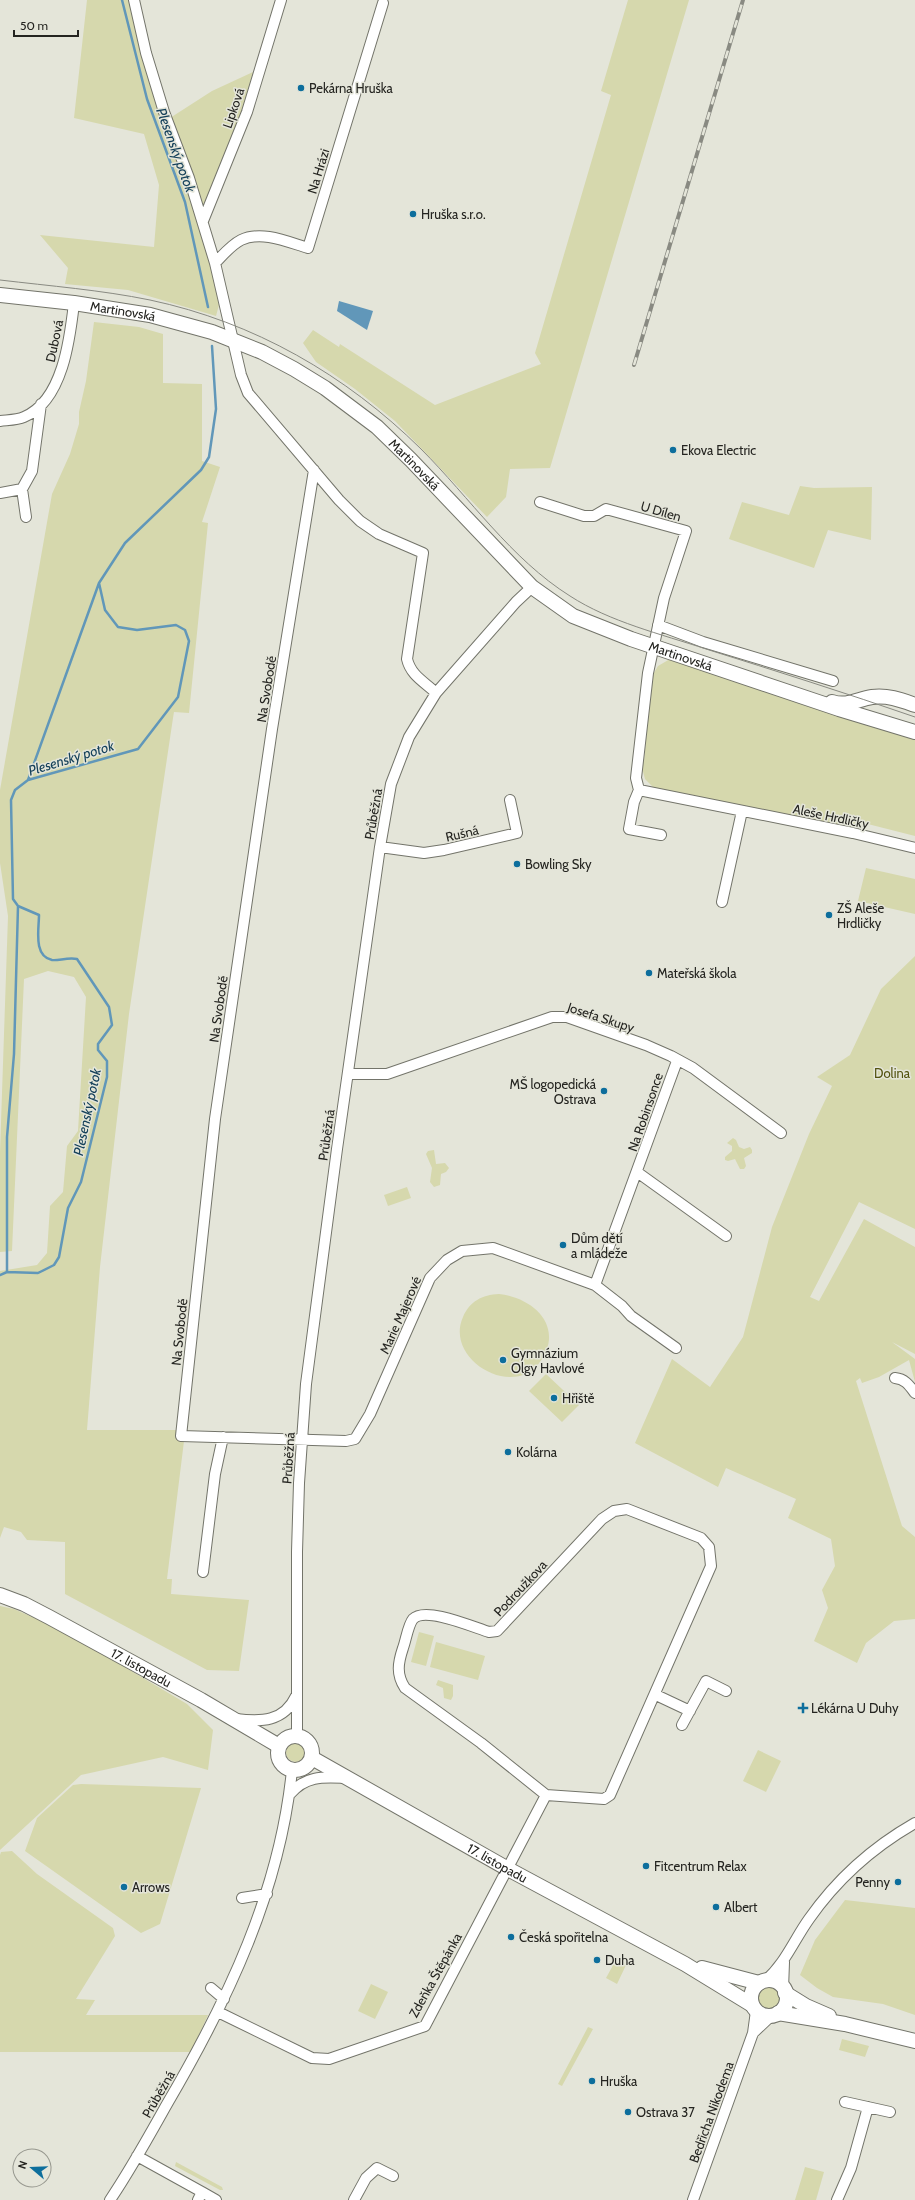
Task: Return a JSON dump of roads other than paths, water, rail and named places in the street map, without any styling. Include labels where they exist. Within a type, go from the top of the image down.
[{"type":"main road","name":"Martinovská","points":[[0,295],[74,303],[163,318],[233,340],[294,369],[340,398],[366,418],[411,460],[532,588],[573,616],[654,646],[799,694],[845,711],[915,732]]},
{"type":"main road","name":"Martinovská","points":[[799,694],[842,704],[882,696],[897,698],[915,705]]},
{"type":"main road","name":"17. listopadu","points":[[0,1595],[24,1604],[49,1617],[280,1746]]},
{"type":"main road","points":[[297,1736],[306,1739],[310,1743],[313,1753],[312,1758],[302,1769],[292,1770],[280,1761],[280,1746],[286,1738],[297,1736]]},
{"type":"main road","name":"17. listopadu","points":[[312,1758],[508,1869],[685,1964],[754,2008]]},
{"type":"main road","name":"17. listopadu","points":[[685,1964],[762,1982]]},
{"type":"main road","points":[[845,2024],[806,2006],[784,1991],[775,1982],[762,1982],[752,1992],[754,2008],[762,2015],[774,2015],[845,2024],[915,2041]]},
{"type":"main road","points":[[774,2015],[785,2006],[784,1991]]},
{"type":"street","points":[[134,0],[146,53],[203,221],[215,263],[241,375],[248,393],[339,500],[360,521],[379,534],[423,553],[408,659],[409,668],[415,676],[436,693]]},
{"type":"street","name":"Lipková","points":[[203,221],[247,112],[280,0]]},
{"type":"street","name":"Na Hrázi","points":[[215,263],[235,244],[256,236],[308,248],[383,3]]},
{"type":"street","name":"Dubová","points":[[0,421],[24,418],[41,404],[61,372],[67,354],[74,303]]},
{"type":"street","points":[[0,493],[22,489],[28,481],[32,470],[41,404]]},
{"type":"street","name":"Na Svobodě","points":[[302,1439],[181,1436],[215,1119],[271,737],[314,470]]},
{"type":"street","points":[[22,489],[26,517]]},
{"type":"street","name":"U Dílen","points":[[540,502],[584,516],[594,516],[606,509],[686,531],[665,596],[654,646]]},
{"type":"street","name":"Průběžná","points":[[297,1736],[297,1552],[302,1439],[314,1315],[380,847],[391,784],[400,758],[422,715],[436,693],[508,611],[532,588]]},
{"type":"street","points":[[658,625],[703,642],[833,681]]},
{"type":"street","points":[[654,646],[648,673],[640,734],[636,778],[639,790],[634,802],[629,829],[661,835]]},
{"type":"street","name":"Aleše Hrdličky","points":[[639,790],[915,848]]},
{"type":"street","name":"Rušná","points":[[380,847],[424,853],[444,850],[516,833],[510,800]]},
{"type":"street","points":[[722,902],[742,811]]},
{"type":"street","name":"Josefa Skupy","points":[[348,1074],[387,1074],[552,1016],[567,1017],[646,1045],[693,1068],[781,1133]]},
{"type":"street","name":"Na Robinsonce","points":[[594,1285],[677,1061]]},
{"type":"street","name":"Na Robinsonce","points":[[637,1172],[726,1236]]},
{"type":"street","name":"Marie Majerové","points":[[302,1439],[346,1442],[355,1439],[370,1414],[430,1278],[446,1260],[462,1251],[493,1248],[594,1285],[622,1306],[631,1316],[676,1348]]},
{"type":"street","points":[[895,1378],[901,1379],[908,1383],[915,1393]]},
{"type":"street","points":[[203,1572],[215,1474],[222,1437]]},
{"type":"street","name":"Podroužkova","points":[[627,1509],[701,1538],[709,1548],[711,1566],[656,1695],[610,1795],[604,1799],[546,1795],[497,1756],[405,1688],[400,1681],[398,1664],[412,1620],[419,1614],[430,1613],[489,1632],[498,1631],[602,1519],[614,1511],[627,1509]]},
{"type":"street","points":[[682,1726],[706,1681],[726,1691]]},
{"type":"street","points":[[230,1718],[254,1721],[269,1720],[284,1714],[297,1695]]},
{"type":"street","points":[[656,1695],[690,1711]]},
{"type":"street","name":"Průběžná","points":[[110,2200],[137,2156],[218,2012],[248,1944],[267,1894],[280,1843],[290,1794],[292,1770]]},
{"type":"street","points":[[290,1794],[299,1784],[314,1777],[347,1778]]},
{"type":"street","points":[[508,1869],[546,1795]]},
{"type":"street","points":[[762,1982],[784,1962],[801,1930],[830,1892],[873,1850],[915,1823]]},
{"type":"street","name":"Zdeňka Štěpánka","points":[[218,2012],[307,2055],[329,2059],[425,2026],[508,1869]]},
{"type":"street","points":[[242,1898],[267,1894]]},
{"type":"street","points":[[784,1962],[784,1991]]},
{"type":"street","points":[[211,1988],[224,1999]]},
{"type":"street","name":"Bedřicha Nikodema","points":[[693,2200],[753,2033],[754,2008]]},
{"type":"street","name":"Bedřicha Nikodema","points":[[753,2033],[774,2015]]},
{"type":"street","points":[[845,2102],[890,2112]]},
{"type":"street","points":[[837,2200],[851,2168],[868,2107]]},
{"type":"street","points":[[137,2156],[200,2196],[216,2200]]},
{"type":"street","points":[[354,2200],[366,2178],[377,2168],[393,2176]]},
{"type":"water","points":[[339,301],[373,311],[367,330],[337,311]]},
{"type":"waterway","name":"Plesenský potok","points":[[122,0],[147,99],[185,202],[208,307]]},
{"type":"waterway","name":"Plesenský potok","points":[[0,1275],[7,1272],[38,1273],[54,1265],[59,1257],[68,1208],[81,1182],[107,1077],[107,1061],[98,1050],[98,1044],[112,1025],[109,1007],[77,959],[70,958],[52,960],[46,957],[42,953],[38,941],[39,915],[18,906],[13,899],[11,800],[15,790],[28,780],[138,749],[178,697],[189,641],[185,630],[176,625],[137,630],[118,627],[105,610],[99,583],[125,543],[201,470],[209,457],[216,409],[212,346]]},
{"type":"waterway","points":[[28,780],[99,583]]},
{"type":"waterway","points":[[7,1272],[7,1137],[14,1054],[18,906]]},
{"type":"tram line","points":[[0,280],[94,291],[150,300],[226,322],[262,337],[330,375],[392,422],[421,449],[510,546],[549,581],[585,605],[636,627],[811,682],[915,717]]},
{"type":"railway","points":[[634,365],[743,0]]},
{"type":"place","name":"Pekárna Hruška","points":[[301,88]]},
{"type":"place","name":"Hruška s.r.o.","points":[[413,214]]},
{"type":"place","name":"Ekova Electric","points":[[673,450]]},
{"type":"place","name":"Bowling Sky","points":[[517,864]]},
{"type":"place","name":"ZŠ Aleše Hrdličky","points":[[829,915]]},
{"type":"place","name":"Mateřská škola","points":[[649,973]]},
{"type":"place","name":"MŠ logopedická Ostrava","points":[[604,1091]]},
{"type":"place","name":"Dům dětí a mládeže","points":[[563,1245]]},
{"type":"place","name":"Gymnázium Olgy Havlové","points":[[503,1360]]},
{"type":"place","name":"Hřiště","points":[[554,1398]]},
{"type":"place","name":"Kolárna","points":[[508,1452]]},
{"type":"place","name":"Lékárna U Duhy","points":[[803,1708]]},
{"type":"place","name":"Fitcentrum Relax","points":[[646,1866]]},
{"type":"place","name":"Penny","points":[[898,1882]]},
{"type":"place","name":"Arrows","points":[[124,1887]]},
{"type":"place","name":"Albert","points":[[716,1907]]},
{"type":"place","name":"Česká spořitelna","points":[[511,1937]]},
{"type":"place","name":"Duha","points":[[597,1960]]},
{"type":"place","name":"Hruška","points":[[592,2081]]},
{"type":"place","name":"Ostrava 37","points":[[628,2112]]},
{"type":"park label","name":"Dolina","points":[[892,1073]]}]
